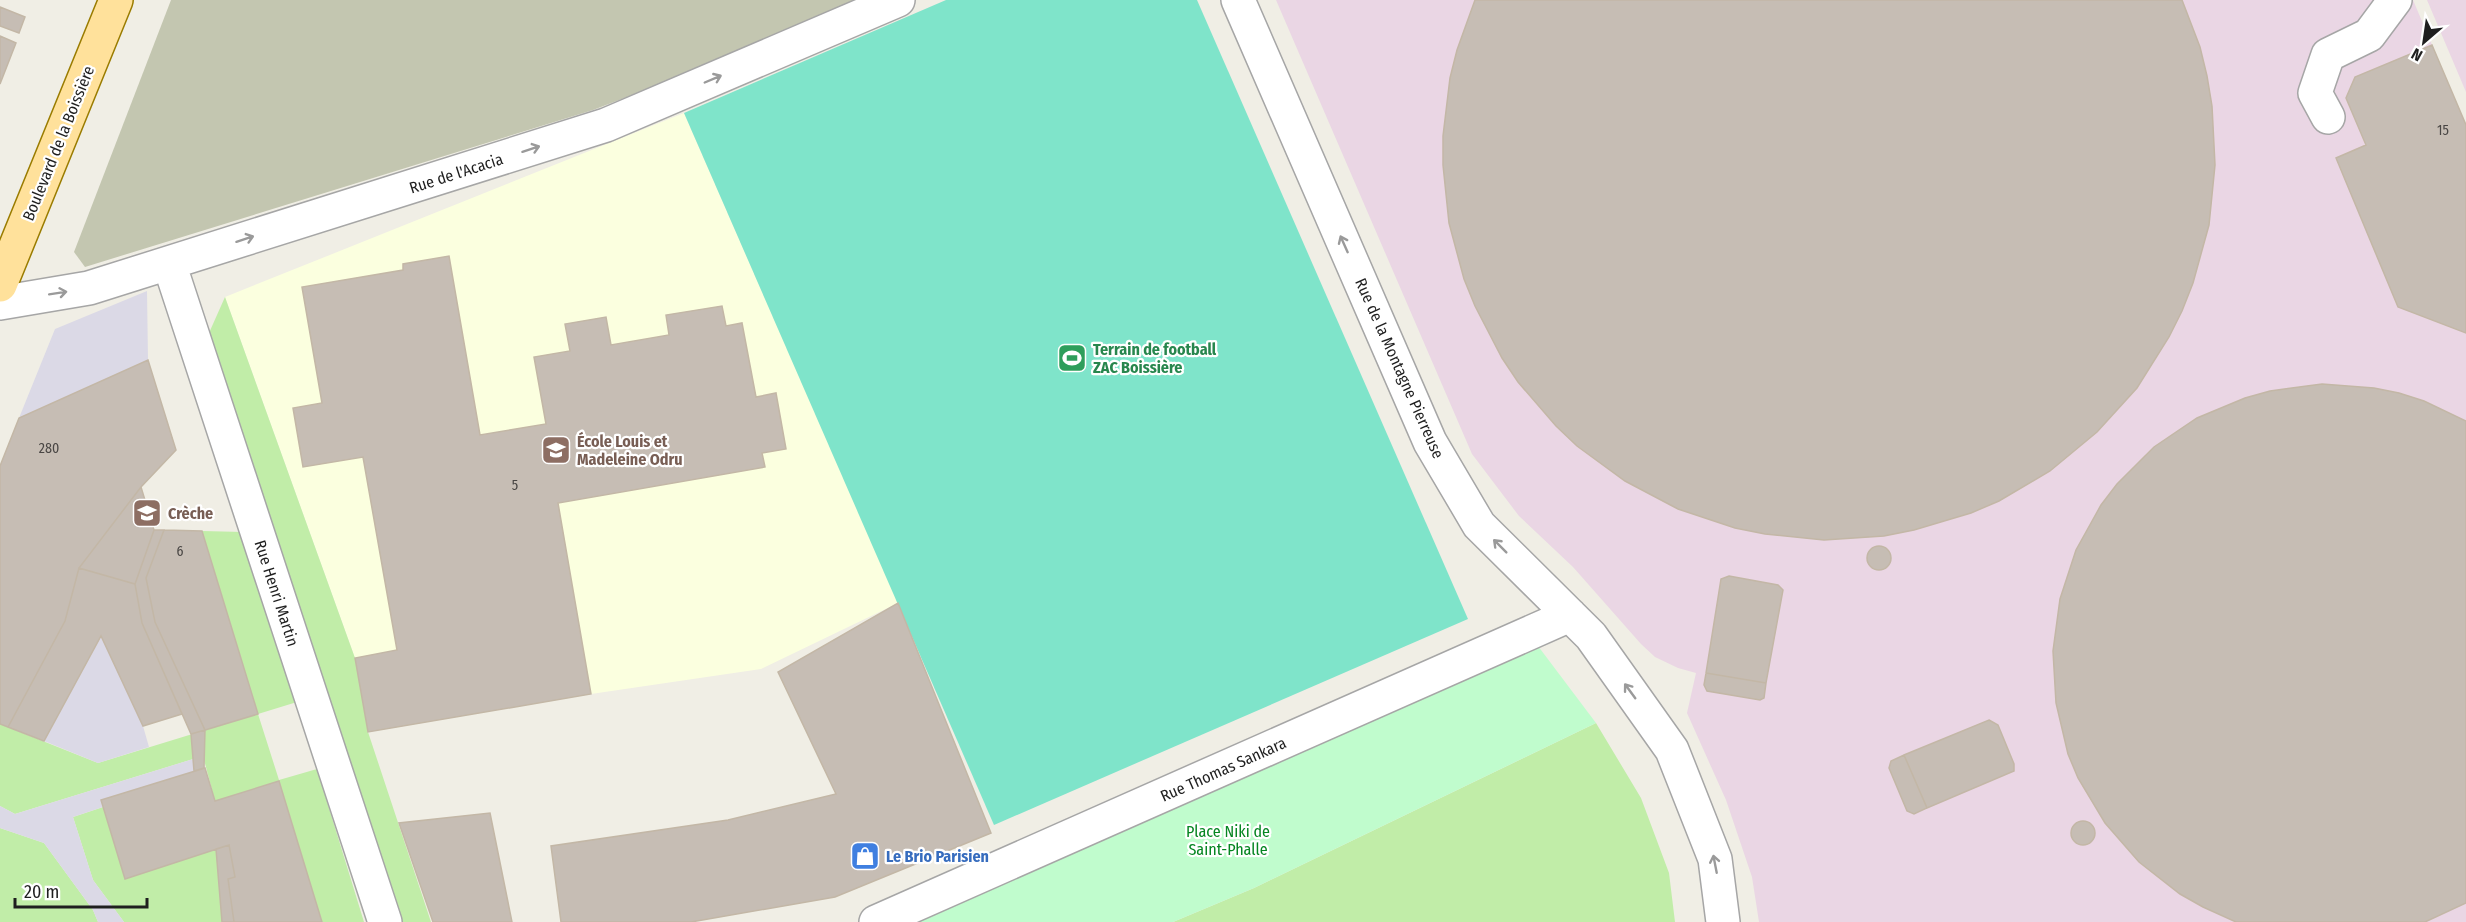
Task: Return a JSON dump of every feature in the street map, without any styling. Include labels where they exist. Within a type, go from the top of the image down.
[{"type":"main road","name":"Boulevard de la Boissière","points":[[0,285],[116,0]]},
{"type":"street","name":"Rue de l'Acacia","points":[[0,303],[89,288],[606,126],[898,0]]},
{"type":"street","name":"Rue de la Montagne Pierreuse","points":[[1238,0],[1430,442],[1479,525],[1591,636],[1672,750],[1715,859],[1724,922]]},
{"type":"street","points":[[2328,117],[2315,93],[2328,56],[2369,34],[2394,0]]},
{"type":"street","name":"Rue Henri Martin","points":[[169,263],[385,922]]},
{"type":"street","name":"Rue Thomas Sankara","points":[[876,922],[1570,615]]},
{"type":"shaded area","points":[[171,0],[879,0],[593,110],[85,267],[74,252]]},
{"type":"shaded area","points":[[1276,0],[2413,0],[2466,125],[2466,922],[1759,922],[1752,877],[1726,800],[1687,713],[1696,673],[1678,668],[1655,657],[1641,644],[1573,567],[1519,516],[1472,454]]},
{"type":"shaded area","points":[[2427,0],[2466,0],[2466,92]]},
{"type":"shaded area","name":"École Louis et Madeleine Odru","points":[[684,113],[898,603],[761,669],[591,694],[368,732],[355,658],[225,297]]},
{"type":"shaded area","points":[[147,291],[148,360],[19,418],[55,329]]},
{"type":"shaded area","points":[[101,636],[143,726],[149,747],[98,763],[44,741]]},
{"type":"shaded area","points":[[203,756],[205,768],[101,800],[103,807],[73,817],[93,880],[124,922],[98,922],[93,910],[44,843],[0,828],[0,806],[15,814]]},
{"type":"green space","name":"Terrain de football ZAC Boissière","points":[[946,0],[1197,0],[1468,619],[994,825],[684,113]]},
{"type":"green space","points":[[225,297],[355,658],[368,732],[431,922],[392,922],[209,333]]},
{"type":"green space","points":[[202,531],[244,532],[297,702],[258,714]]},
{"type":"green space","name":"Place Niki de Saint-Phalle","points":[[1538,646],[1596,723],[1254,888],[1173,922],[918,922],[1223,782]]},
{"type":"green space","points":[[258,714],[279,780],[317,769],[364,922],[322,922],[279,781],[215,801],[203,756],[15,814],[0,806],[0,724],[98,763]]},
{"type":"green space","points":[[1596,723],[1641,798],[1669,873],[1675,922],[1173,922],[1254,888]]},
{"type":"green space","points":[[103,807],[125,878],[229,845],[234,922],[124,922],[93,880],[73,817]]},
{"type":"green space","points":[[0,828],[44,843],[93,910],[98,922],[0,922]]},
{"type":"building","points":[[1475,0],[2182,0],[2200,47],[2207,76],[2212,106],[2215,165],[2209,225],[2193,283],[2182,311],[2169,337],[2137,388],[2097,432],[2050,471],[1999,501],[1971,513],[1914,530],[1884,536],[1824,540],[1765,534],[1735,528],[1678,509],[1625,481],[1577,446],[1556,426],[1518,382],[1502,358],[1464,279],[1449,223],[1443,165],[1443,136],[1450,78],[1457,50]]},
{"type":"building","points":[[0,7],[25,17],[19,33],[0,26]]},
{"type":"building","points":[[0,36],[16,43],[0,84]]},
{"type":"building","points":[[2432,45],[2466,125],[2466,333],[2398,307],[2336,158],[2366,145],[2346,98],[2355,77]]},
{"type":"building","points":[[449,256],[480,435],[546,424],[534,357],[570,351],[565,324],[606,317],[611,345],[669,335],[666,315],[722,306],[726,326],[742,323],[756,397],[776,393],[786,449],[762,453],[765,467],[558,503],[591,694],[368,732],[355,658],[397,650],[363,457],[303,467],[293,408],[322,403],[302,287],[403,270],[403,264]]},
{"type":"building","points":[[148,360],[176,450],[141,487],[79,568],[65,621],[8,727],[0,724],[0,466],[19,418]]},
{"type":"building","points":[[2322,384],[2374,388],[2399,393],[2424,401],[2466,421],[2466,903],[2425,922],[2236,922],[2180,894],[2139,862],[2105,823],[2078,778],[2068,754],[2056,703],[2053,651],[2060,599],[2076,550],[2101,505],[2117,484],[2154,447],[2197,418],[2245,398],[2270,391]]},
{"type":"building","points":[[141,487],[154,530],[135,584],[79,568]]},
{"type":"building","points":[[154,530],[164,530],[146,578],[155,622],[205,730],[191,734],[142,623],[135,584]]},
{"type":"building","points":[[164,530],[202,531],[258,714],[205,730],[155,622],[146,578]]},
{"type":"building","points":[[1879,546],[1888,549],[1891,558],[1888,567],[1879,570],[1870,567],[1867,558],[1870,549]]},
{"type":"building","points":[[79,568],[135,584],[142,623],[182,714],[143,726],[101,636],[44,741],[8,727],[65,621]]},
{"type":"building","points":[[1729,576],[1778,585],[1783,590],[1766,683],[1706,673],[1721,579]]},
{"type":"building","points":[[898,603],[991,833],[835,897],[691,922],[561,922],[551,846],[728,820],[836,794],[778,672]]},
{"type":"building","points":[[1706,673],[1766,683],[1764,698],[1760,700],[1707,691],[1704,685]]},
{"type":"building","points":[[1989,720],[1998,725],[2014,764],[2014,771],[1927,808],[1904,755]]},
{"type":"building","points":[[205,730],[204,768],[194,771],[191,734]]},
{"type":"building","points":[[1904,755],[1927,808],[1914,814],[1907,811],[1889,768],[1891,761]]},
{"type":"building","points":[[205,768],[215,801],[279,781],[322,922],[234,922],[228,879],[235,877],[229,845],[125,879],[101,800]]},
{"type":"building","points":[[490,813],[512,922],[433,922],[399,823]]},
{"type":"building","points":[[2083,821],[2092,824],[2095,833],[2092,842],[2083,845],[2074,842],[2071,833],[2074,824]]},
{"type":"building","points":[[229,845],[235,877],[228,879],[234,922],[222,922],[216,849]]},
{"type":"place","name":"Terrain de football ZAC Boissière","points":[[1072,358]]},
{"type":"place","name":"École Louis et Madeleine Odru","points":[[556,450]]},
{"type":"place","name":"Crèche","points":[[147,513]]},
{"type":"place","name":"Le Brio Parisien","points":[[865,856]]}]
